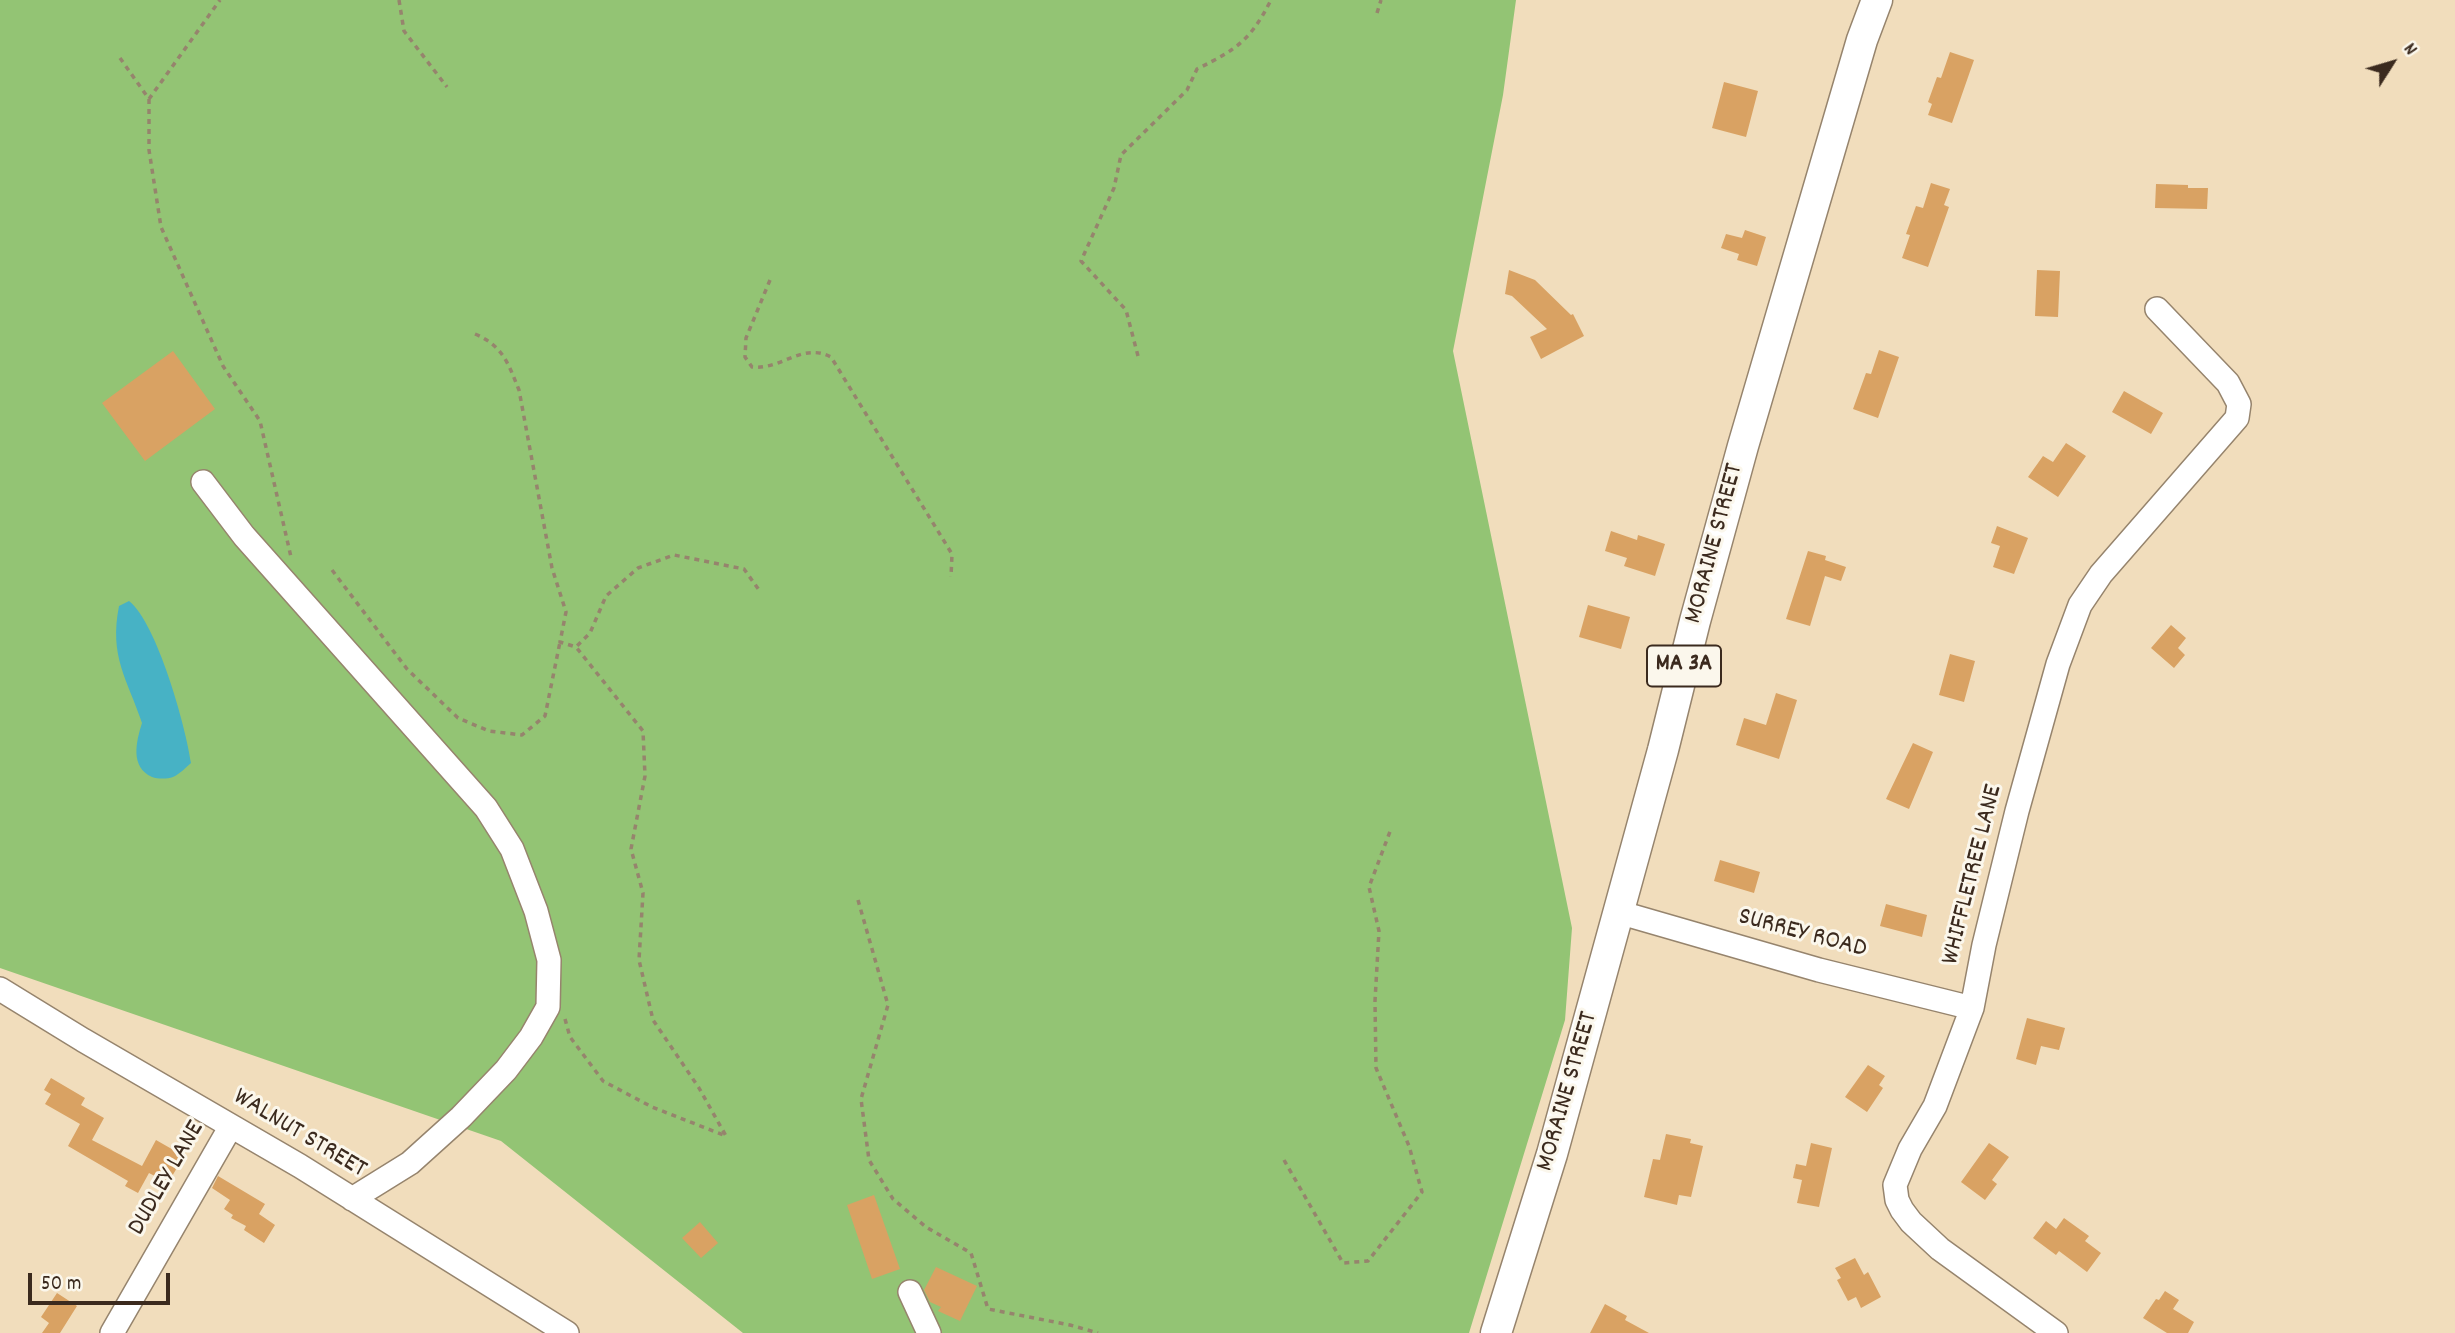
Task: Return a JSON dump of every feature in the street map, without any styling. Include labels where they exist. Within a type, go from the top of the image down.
[{"type":"main road","name":"MORAINE STREET","points":[[1496,1333],[1552,1154],[1743,446],[1862,40],[1877,0]]},
{"type":"street","name":"WHIFFLETREE LANE","points":[[2056,1333],[1940,1249],[1911,1222],[1897,1200],[1895,1185],[1900,1169],[1935,1106],[1972,1008],[1984,945],[2017,811],[2057,664],[2080,605],[2109,565],[2237,418],[2239,404],[2228,383],[2157,309]]},
{"type":"street","points":[[203,482],[244,536],[486,808],[512,849],[536,911],[549,960],[548,1007],[531,1037],[506,1070],[461,1117],[410,1163],[352,1199]]},
{"type":"street","name":"SURREY ROAD","points":[[1619,912],[1819,970],[1972,1008]]},
{"type":"street","name":"WALNUT STREET","points":[[0,989],[352,1199],[567,1333]]},
{"type":"street","name":"DUDLEY LANE","points":[[112,1333],[231,1126]]},
{"type":"street","points":[[910,1292],[929,1333]]},
{"type":"path","points":[[149,99],[220,0]]},
{"type":"path","points":[[399,0],[404,32],[447,87]]},
{"type":"path","points":[[1138,356],[1126,310],[1081,261],[1114,188],[1121,155],[1187,90],[1197,69],[1232,52],[1258,25],[1271,0]]},
{"type":"path","points":[[1377,13],[1381,0]]},
{"type":"path","points":[[120,58],[149,99],[149,150],[160,226],[223,366],[260,421],[293,568]]},
{"type":"path","points":[[770,280],[746,338],[745,357],[752,367],[766,368],[801,354],[818,351],[831,358],[953,554],[951,577]]},
{"type":"path","points":[[332,570],[407,670],[458,718],[489,731],[522,735],[545,716],[566,612],[552,568],[519,390],[509,363],[493,342],[475,334]]},
{"type":"path","points":[[576,647],[590,633],[606,596],[638,568],[674,555],[744,569],[759,590]]},
{"type":"path","points":[[560,642],[576,647],[643,731],[645,776],[631,849],[643,892],[639,960],[653,1020],[699,1088],[726,1136],[652,1107],[603,1081],[570,1037],[563,1012]]},
{"type":"path","points":[[1284,1160],[1343,1263],[1368,1261],[1422,1192],[1409,1146],[1376,1068],[1375,1001],[1379,931],[1368,887],[1391,829]]},
{"type":"path","points":[[858,900],[888,1005],[861,1099],[869,1160],[893,1199],[926,1227],[971,1253],[988,1309],[1098,1333]]},
{"type":"green space","points":[[0,0],[1516,0],[1503,95],[1453,351],[1572,928],[1565,1020],[1469,1333],[743,1333],[501,1141],[0,968]]},
{"type":"water","points":[[129,601],[150,631],[160,652],[183,726],[191,763],[171,778],[152,777],[145,773],[136,753],[142,723],[121,667],[116,639],[119,606]]},
{"type":"building","points":[[1950,52],[1974,60],[1952,123],[1928,115],[1932,104],[1928,102],[1937,77],[1941,78]]},
{"type":"building","points":[[1724,82],[1758,91],[1746,137],[1712,128]]},
{"type":"building","points":[[1931,183],[1950,189],[1944,205],[1949,207],[1928,267],[1902,258],[1910,235],[1906,234],[1916,206],[1923,208]]},
{"type":"building","points":[[2156,184],[2208,188],[2207,209],[2155,208]]},
{"type":"building","points":[[1745,230],[1766,237],[1757,266],[1737,260],[1739,254],[1721,248],[1726,234],[1742,238]]},
{"type":"building","points":[[1509,270],[1535,280],[1573,314],[1584,336],[1541,359],[1530,337],[1547,329],[1512,296],[1505,294]]},
{"type":"building","points":[[2037,270],[2060,271],[2058,317],[2035,316]]},
{"type":"building","points":[[1879,350],[1899,357],[1878,418],[1853,409],[1866,373],[1871,374]]},
{"type":"building","points":[[173,351],[215,409],[145,461],[102,403]]},
{"type":"building","points":[[2124,391],[2163,413],[2151,434],[2112,412]]},
{"type":"building","points":[[2066,443],[2086,456],[2058,497],[2028,477],[2043,456],[2053,462]]},
{"type":"building","points":[[1997,526],[2028,538],[2014,574],[1993,567],[2000,546],[1991,543]]},
{"type":"building","points":[[1611,531],[1637,540],[1638,535],[1665,544],[1655,576],[1624,566],[1627,558],[1605,551]]},
{"type":"building","points":[[1808,551],[1826,556],[1825,560],[1846,567],[1841,581],[1825,576],[1810,626],[1786,619]]},
{"type":"building","points":[[1588,605],[1630,617],[1621,649],[1579,637]]},
{"type":"building","points":[[2171,625],[2186,638],[2178,648],[2185,655],[2174,668],[2151,648]]},
{"type":"building","points":[[1950,654],[1975,661],[1964,702],[1939,695]]},
{"type":"building","points":[[1776,693],[1797,700],[1779,759],[1736,745],[1744,718],[1766,725]]},
{"type":"building","points":[[1913,743],[1933,752],[1909,809],[1886,799]]},
{"type":"building","points":[[1720,860],[1760,872],[1754,893],[1714,881]]},
{"type":"building","points":[[1886,904],[1927,915],[1922,937],[1880,926]]},
{"type":"building","points":[[2027,1018],[2065,1028],[2059,1050],[2041,1046],[2036,1065],[2016,1059]]},
{"type":"building","points":[[1868,1065],[1885,1076],[1879,1085],[1883,1088],[1867,1112],[1845,1097]]},
{"type":"building","points":[[51,1078],[85,1098],[81,1105],[104,1118],[92,1140],[142,1166],[156,1140],[184,1156],[168,1183],[149,1173],[138,1193],[125,1186],[128,1181],[68,1146],[80,1124],[45,1104],[51,1094],[44,1090]]},
{"type":"building","points":[[1666,1134],[1691,1139],[1690,1143],[1703,1146],[1691,1197],[1679,1195],[1677,1205],[1644,1197],[1653,1159],[1660,1160]]},
{"type":"building","points":[[1811,1143],[1832,1148],[1819,1207],[1797,1203],[1802,1180],[1793,1178],[1796,1164],[1806,1166]]},
{"type":"building","points":[[1989,1143],[2009,1157],[1992,1180],[1997,1184],[1985,1200],[1961,1182]]},
{"type":"building","points":[[218,1176],[265,1204],[259,1214],[275,1225],[264,1243],[244,1230],[246,1226],[231,1218],[233,1215],[224,1209],[230,1200],[212,1188]]},
{"type":"building","points":[[874,1195],[900,1269],[872,1279],[847,1205]]},
{"type":"building","points":[[2064,1218],[2089,1236],[2085,1241],[2101,1253],[2087,1272],[2059,1251],[2056,1255],[2033,1238],[2046,1221],[2056,1229]]},
{"type":"building","points":[[700,1222],[718,1243],[701,1258],[682,1238]]},
{"type":"building","points":[[1855,1258],[1864,1275],[1868,1272],[1881,1297],[1861,1308],[1856,1297],[1848,1301],[1837,1280],[1841,1278],[1835,1268]]},
{"type":"building","points":[[936,1267],[977,1286],[960,1321],[938,1311],[941,1307],[930,1302],[924,1290]]},
{"type":"building","points":[[2165,1291],[2179,1300],[2173,1309],[2194,1322],[2188,1333],[2167,1333],[2143,1318]]},
{"type":"building","points":[[57,1293],[77,1306],[60,1333],[42,1333],[49,1323],[41,1317]]},
{"type":"building","points":[[1605,1304],[1627,1316],[1625,1320],[1649,1333],[1590,1333]]}]
